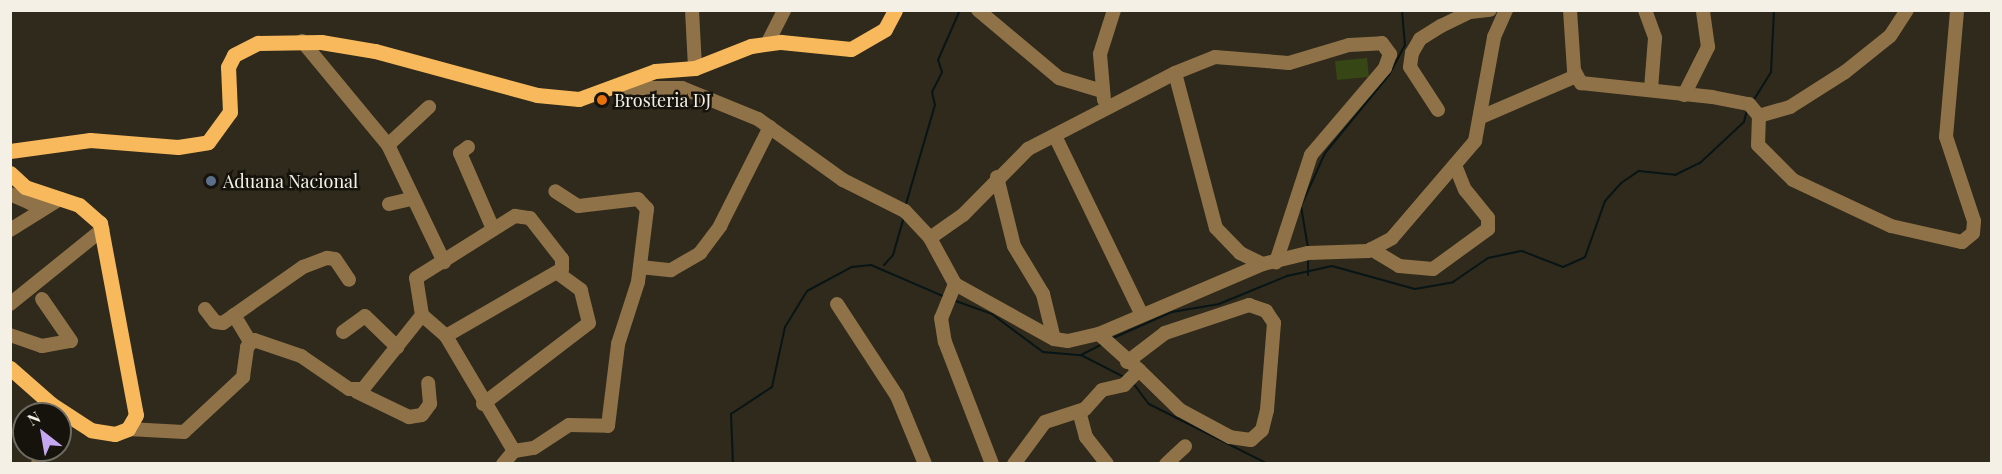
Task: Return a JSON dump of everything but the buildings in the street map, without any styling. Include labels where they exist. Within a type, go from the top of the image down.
[{"type":"main road","points":[[10,151],[90,140],[178,147],[208,141],[230,112],[228,67],[234,55],[249,45],[302,41],[375,51],[560,99],[619,88],[655,71],[695,68],[767,44],[851,49],[885,29],[895,10]]},
{"type":"main road","points":[[10,173],[42,195],[60,199],[92,213],[103,229],[137,401],[128,429],[97,432],[72,420]]},
{"type":"main road","points":[[10,368],[43,402]]},
{"type":"street","points":[[692,10],[695,68]]},
{"type":"street","points":[[767,44],[784,10]]},
{"type":"street","points":[[978,10],[1059,78],[1102,91]]},
{"type":"street","points":[[1106,110],[1102,91],[1100,54],[1114,10]]},
{"type":"street","points":[[1438,110],[1410,67],[1412,53],[1420,39],[1441,26],[1470,12],[1490,10]]},
{"type":"street","points":[[619,88],[682,88],[770,127],[843,180],[905,211],[930,238],[955,284],[1054,339],[1099,334],[1141,313],[1270,263],[1308,253],[1371,249],[1392,238],[1474,141],[1482,117],[1494,37],[1506,10]]},
{"type":"street","points":[[1570,10],[1576,76],[1581,83],[1651,89],[1749,104],[1759,116],[1760,151],[1793,180],[1891,226],[1967,240],[1974,221],[1946,137],[1958,10]]},
{"type":"street","points":[[1645,10],[1655,38],[1651,89]]},
{"type":"street","points":[[1684,95],[1708,47],[1703,10]]},
{"type":"street","points":[[1759,116],[1790,107],[1845,72],[1890,36],[1907,10]]},
{"type":"street","points":[[302,41],[388,145],[411,199],[444,262]]},
{"type":"street","points":[[930,238],[963,215],[997,177],[1028,149],[1175,74],[1215,57],[1289,63],[1357,43],[1389,46],[1384,68],[1372,86],[1311,155],[1270,263]]},
{"type":"street","points":[[1175,74],[1216,228],[1240,253],[1270,263]]},
{"type":"street","points":[[1482,117],[1576,76]]},
{"type":"street","points":[[388,145],[429,107]]},
{"type":"street","points":[[640,267],[671,270],[700,253],[720,226],[770,127]]},
{"type":"street","points":[[1055,136],[1141,313]]},
{"type":"street","points":[[468,147],[460,153],[493,229]]},
{"type":"street","points":[[1371,249],[1399,266],[1433,269],[1488,229],[1488,218],[1465,190],[1455,165]]},
{"type":"street","points":[[997,177],[1014,246],[1043,294],[1054,339]]},
{"type":"street","points":[[503,464],[514,451],[534,448],[569,425],[608,426],[618,344],[640,267],[643,202],[623,199],[578,206],[555,191]]},
{"type":"street","points":[[10,194],[30,203],[42,195]]},
{"type":"street","points":[[10,230],[60,199]]},
{"type":"street","points":[[389,204],[411,199]]},
{"type":"street","points":[[446,336],[490,306],[558,273],[562,260],[530,218],[515,216],[416,278],[422,315],[446,336],[483,404],[514,451]]},
{"type":"street","points":[[10,304],[103,229]]},
{"type":"street","points":[[205,309],[220,323],[318,261],[335,259],[349,280]]},
{"type":"street","points":[[483,404],[589,323],[581,290],[558,273]]},
{"type":"street","points":[[955,284],[941,318],[945,342],[992,464]]},
{"type":"street","points":[[10,335],[42,346],[71,342],[42,299]]},
{"type":"street","points":[[837,304],[897,396],[925,464]]},
{"type":"street","points":[[1099,334],[1127,362],[1180,410],[1230,437],[1251,440],[1262,430],[1267,410],[1274,323],[1262,308],[1249,305],[1165,333],[1127,362]]},
{"type":"street","points":[[128,429],[184,432],[243,377],[250,342],[234,315]]},
{"type":"street","points":[[357,392],[422,315]]},
{"type":"street","points":[[343,332],[365,316],[397,347]]},
{"type":"street","points":[[250,342],[302,357],[357,392],[409,417],[422,415],[430,404],[428,383]]},
{"type":"street","points":[[1014,464],[1045,422],[1079,411],[1102,390],[1124,385],[1138,372]]},
{"type":"street","points":[[1079,411],[1086,437],[1107,464]]},
{"type":"street","points":[[1166,464],[1185,446]]},
{"type":"green space","points":[[1367,58],[1369,77],[1337,80],[1335,61]]},
{"type":"waterway","points":[[906,204],[935,105],[932,92],[942,72],[938,60],[960,10]]},
{"type":"waterway","points":[[1308,248],[1301,206],[1325,153],[1389,75],[1405,45],[1402,10]]},
{"type":"waterway","points":[[1753,101],[1771,72],[1774,10]]},
{"type":"waterway","points":[[1113,338],[1172,312],[1219,304],[1287,276],[1332,266],[1415,289],[1453,282],[1488,258],[1522,251],[1563,267],[1585,257],[1605,201],[1621,183],[1639,171],[1675,175],[1700,163],[1744,122],[1747,110]]},
{"type":"waterway","points":[[884,265],[893,255],[903,219]]},
{"type":"waterway","points":[[1308,257],[1308,275]]},
{"type":"waterway","points":[[733,464],[731,414],[772,387],[785,327],[807,291],[852,267],[871,265],[945,297]]},
{"type":"waterway","points":[[953,300],[992,314],[1043,352],[1081,355],[1103,344]]},
{"type":"waterway","points":[[1081,355],[1124,377]]},
{"type":"waterway","points":[[1133,383],[1149,404],[1268,464]]},
{"type":"place","name":"Brosteria DJ","points":[[602,100]]},
{"type":"place","name":"Aduana Nacional","points":[[211,181]]}]
